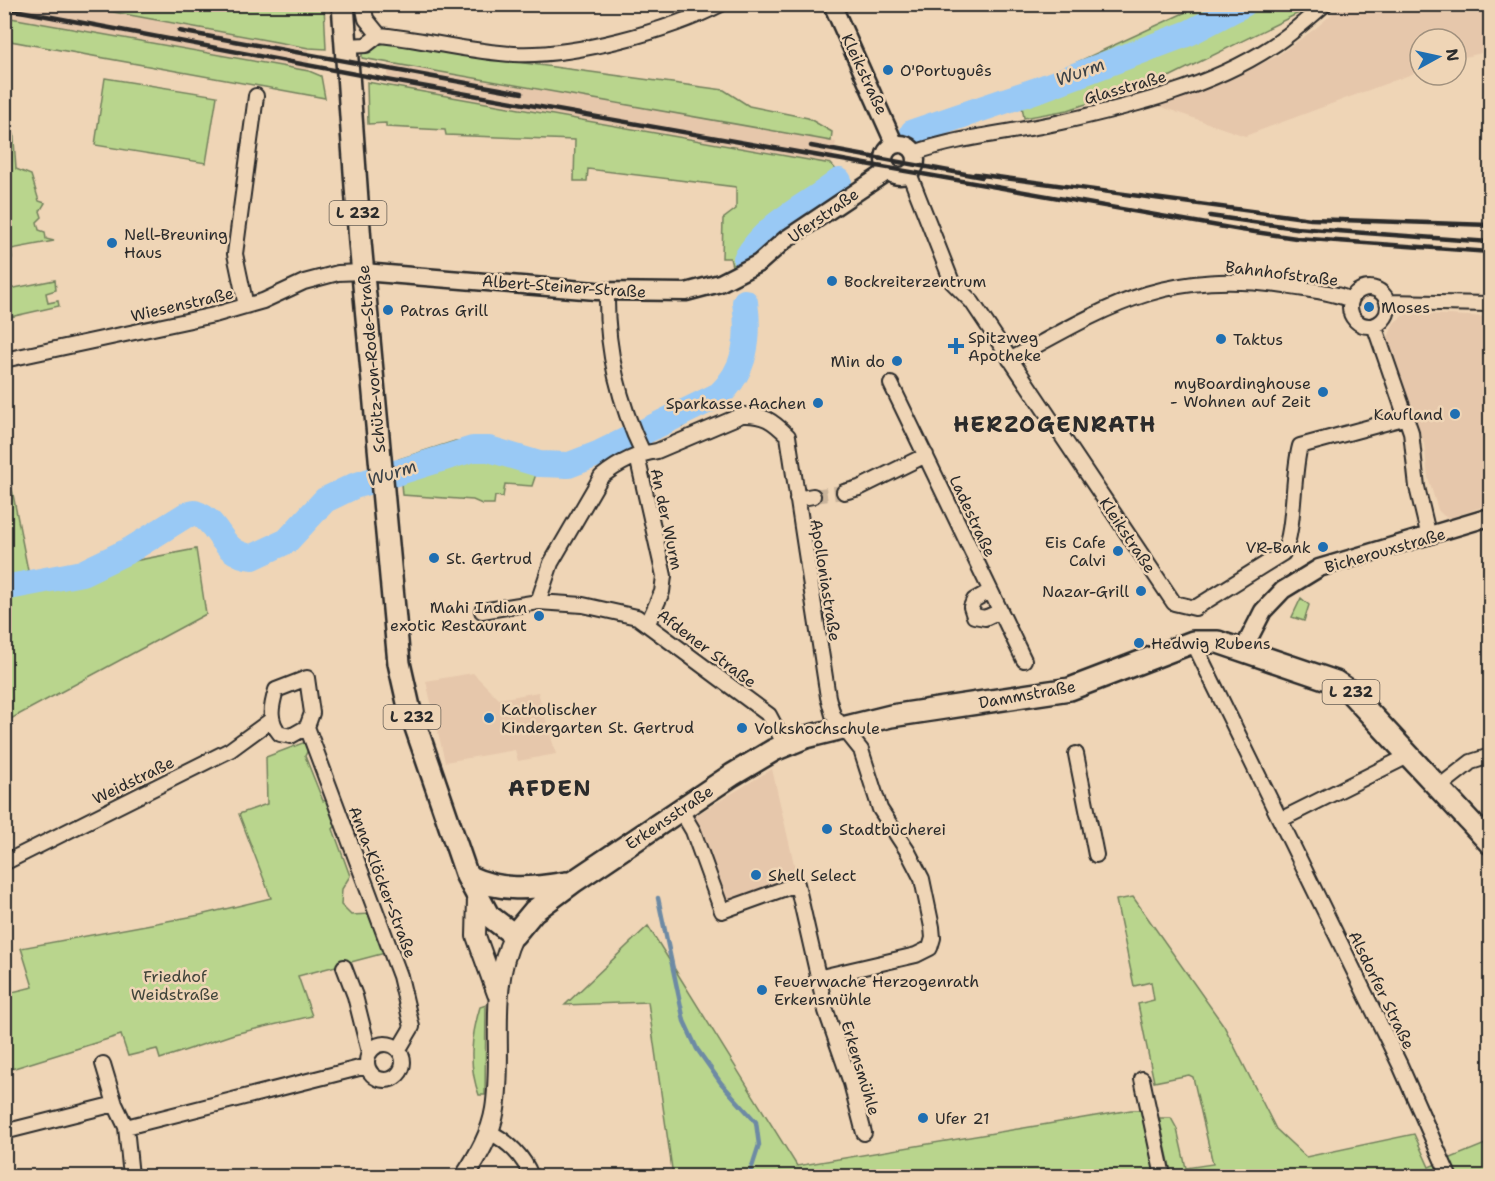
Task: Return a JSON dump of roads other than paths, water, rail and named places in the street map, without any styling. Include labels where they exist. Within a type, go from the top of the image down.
[{"type":"main road","name":"Schütz-von-Rode-Straße","points":[[343,4],[363,272],[399,663],[409,707],[467,876],[488,915],[514,935]]},
{"type":"main road","name":"Dammstraße","points":[[841,727],[891,716],[1070,689],[1193,642],[1218,642],[1243,650]]},
{"type":"main road","name":"L 232","points":[[1243,650],[1336,682],[1348,690],[1491,843]]},
{"type":"main road","name":"Erkensstraße","points":[[514,935],[534,911],[573,882],[742,769],[785,745],[841,727]]},
{"type":"main road","points":[[467,876],[491,886],[513,890],[573,882]]},
{"type":"main road","points":[[477,898],[476,936],[498,996]]},
{"type":"main road","points":[[465,1176],[489,1132],[495,1110],[498,1078],[498,996],[504,960],[514,935]]},
{"type":"street","points":[[363,4],[366,19],[379,34],[514,54],[550,53],[657,29],[722,4]]},
{"type":"street","name":"Kleikstraße","points":[[832,4],[895,145]]},
{"type":"street","name":"Glasstraße","points":[[914,153],[944,143],[1070,120],[1139,102],[1218,75],[1272,47],[1325,4]]},
{"type":"street","points":[[347,46],[366,45],[379,34]]},
{"type":"street","points":[[246,306],[235,254],[256,96]]},
{"type":"street","points":[[895,145],[906,146],[914,153],[915,163],[909,173],[900,176],[888,171],[884,156],[895,145]]},
{"type":"street","name":"Uferstraße","points":[[759,263],[785,240],[888,171]]},
{"type":"street","name":"Kleikstraße","points":[[909,173],[952,282],[972,302],[1174,603],[1195,608],[1283,553],[1290,542],[1296,461],[1300,446],[1407,417]]},
{"type":"street","name":"Albert-Steiner-Straße","points":[[363,272],[607,292],[686,292],[720,283],[759,263]]},
{"type":"street","name":"Wiesenstraße","points":[[4,360],[246,306],[304,282],[338,273],[363,272]]},
{"type":"street","name":"Bahnhofstraße","points":[[1010,360],[1113,305],[1139,295],[1180,285],[1226,281],[1258,283],[1337,294],[1351,300]]},
{"type":"street","points":[[1370,288],[1380,292],[1387,302],[1384,318],[1374,325],[1362,325],[1353,317],[1351,300],[1359,291],[1370,288]]},
{"type":"street","name":"An der Wurm","points":[[607,292],[606,332],[610,358],[639,451],[664,576],[662,592],[648,623]]},
{"type":"street","points":[[1387,302],[1491,304]]},
{"type":"street","points":[[1374,325],[1407,417],[1414,448],[1417,487],[1430,537]]},
{"type":"street","name":"Ladestraße","points":[[891,384],[1024,660]]},
{"type":"street","name":"An der Wurm","points":[[538,602],[551,563],[601,477],[639,451],[657,451],[742,415],[756,414],[772,420],[788,436]]},
{"type":"street","name":"Apolloniastraße","points":[[788,436],[828,697],[833,715],[841,727]]},
{"type":"street","points":[[844,492],[859,488],[926,455]]},
{"type":"street","points":[[797,499],[813,496]]},
{"type":"street","name":"Bicherouxstraße","points":[[1243,650],[1263,611],[1283,590],[1304,576],[1338,562],[1430,537],[1491,517]]},
{"type":"street","points":[[990,591],[974,600],[971,608],[974,616],[985,618],[1000,611]]},
{"type":"street","name":"Afdener Straße","points":[[482,611],[538,602],[583,605],[622,612],[648,623],[769,715],[785,745]]},
{"type":"street","name":"Alsdorfer Straße","points":[[1193,642],[1282,819],[1400,1065],[1449,1176]]},
{"type":"street","points":[[307,678],[312,713],[307,727],[285,736],[280,734],[271,720],[272,703],[276,690],[307,678]]},
{"type":"street","name":"Weidstraße","points":[[4,863],[230,750],[271,720]]},
{"type":"street","name":"Anna-Klöcker-Straße","points":[[307,727],[400,976],[412,1026],[399,1050],[403,1065],[394,1077],[379,1080],[369,1072],[367,1066]]},
{"type":"street","points":[[818,978],[916,956],[930,948],[933,938],[922,879],[909,852],[880,809],[861,750],[841,727]]},
{"type":"street","points":[[1076,754],[1096,855]]},
{"type":"street","points":[[1282,819],[1410,755]]},
{"type":"street","points":[[1439,787],[1471,762],[1491,756]]},
{"type":"street","name":"Erkensmühle","points":[[680,809],[693,831],[722,910],[797,884],[826,1011],[851,1083],[864,1132]]},
{"type":"street","points":[[126,1127],[367,1066],[369,1052],[355,996],[344,967]]},
{"type":"street","points":[[369,1052],[381,1043],[392,1045],[399,1050]]},
{"type":"street","points":[[103,1064],[115,1104],[126,1127],[131,1176]]},
{"type":"street","points":[[1142,1079],[1163,1176]]},
{"type":"street","points":[[4,1132],[115,1104]]},
{"type":"street","points":[[489,1132],[503,1138],[527,1165],[531,1176]]},
{"type":"waterway","name":"Wurm","points":[[913,132],[1040,89],[1189,33],[1244,4]]},
{"type":"waterway","name":"Wurm","points":[[746,259],[755,246],[776,225],[839,181]]},
{"type":"waterway","name":"Wurm","points":[[4,588],[82,573],[130,550],[186,515],[195,513],[211,523],[233,550],[253,557],[287,541],[325,500],[354,486],[473,449],[489,449],[539,464],[569,465],[600,453],[719,395],[735,375],[744,353],[747,328],[745,302]]},
{"type":"waterway","points":[[682,426],[685,413]]},
{"type":"waterway","points":[[658,898],[684,1021],[697,1049],[721,1083],[756,1122],[759,1145],[749,1176]]},
{"type":"tunnel","points":[[813,496],[844,492]]},
{"type":"railway","points":[[4,8],[387,80],[1241,230],[1296,238],[1490,252]]},
{"type":"railway","points":[[179,31],[522,93]]},
{"type":"railway","points":[[811,146],[982,177]]},
{"type":"railway","points":[[975,174],[1311,219],[1490,225]]},
{"type":"railway","points":[[1210,216],[1296,228],[1490,242]]},
{"type":"place","name":"O'Português","points":[[888,70]]},
{"type":"place","name":"Nell-Breuning Haus","points":[[112,243]]},
{"type":"place","name":"Bockreiterzentrum","points":[[832,281]]},
{"type":"place","name":"Moses","points":[[1369,307]]},
{"type":"place","name":"Patras Grill","points":[[388,310]]},
{"type":"place","name":"Taktus","points":[[1221,339]]},
{"type":"place","name":"Spitzweg Apotheke","points":[[956,346]]},
{"type":"place","name":"Min do","points":[[897,361]]},
{"type":"place","name":"myBoardinghouse - Wohnen auf Zeit","points":[[1323,392]]},
{"type":"place","name":"Sparkasse Aachen","points":[[818,403]]},
{"type":"place","name":"Kaufland","points":[[1455,414]]},
{"type":"place","name":"VR-Bank","points":[[1323,547]]},
{"type":"place","name":"Eis Cafe Calvi","points":[[1118,551]]},
{"type":"place","name":"St. Gertrud","points":[[434,558]]},
{"type":"place","name":"Nazar-Grill","points":[[1141,591]]},
{"type":"place","name":"Mahi Indian exotic Restaurant","points":[[539,616]]},
{"type":"place","name":"Hedwig Rubens","points":[[1139,643]]},
{"type":"place","name":"Katholischer Kindergarten St. Gertrud","points":[[489,718]]},
{"type":"place","name":"Volkshochschule","points":[[742,728]]},
{"type":"place","name":"Stadtbücherei","points":[[827,829]]},
{"type":"place","name":"Shell Select","points":[[756,875]]},
{"type":"place","name":"Feuerwache Herzogenrath Erkensmühle","points":[[762,990]]},
{"type":"place","name":"Ufer 21","points":[[923,1118]]},
{"type":"district","name":"HERZOGENRATH","points":[[1055,424]]},
{"type":"district","name":"AFDEN","points":[[550,788]]},
{"type":"park label","name":"Friedhof Weidstraße","points":[[175,985]]}]
